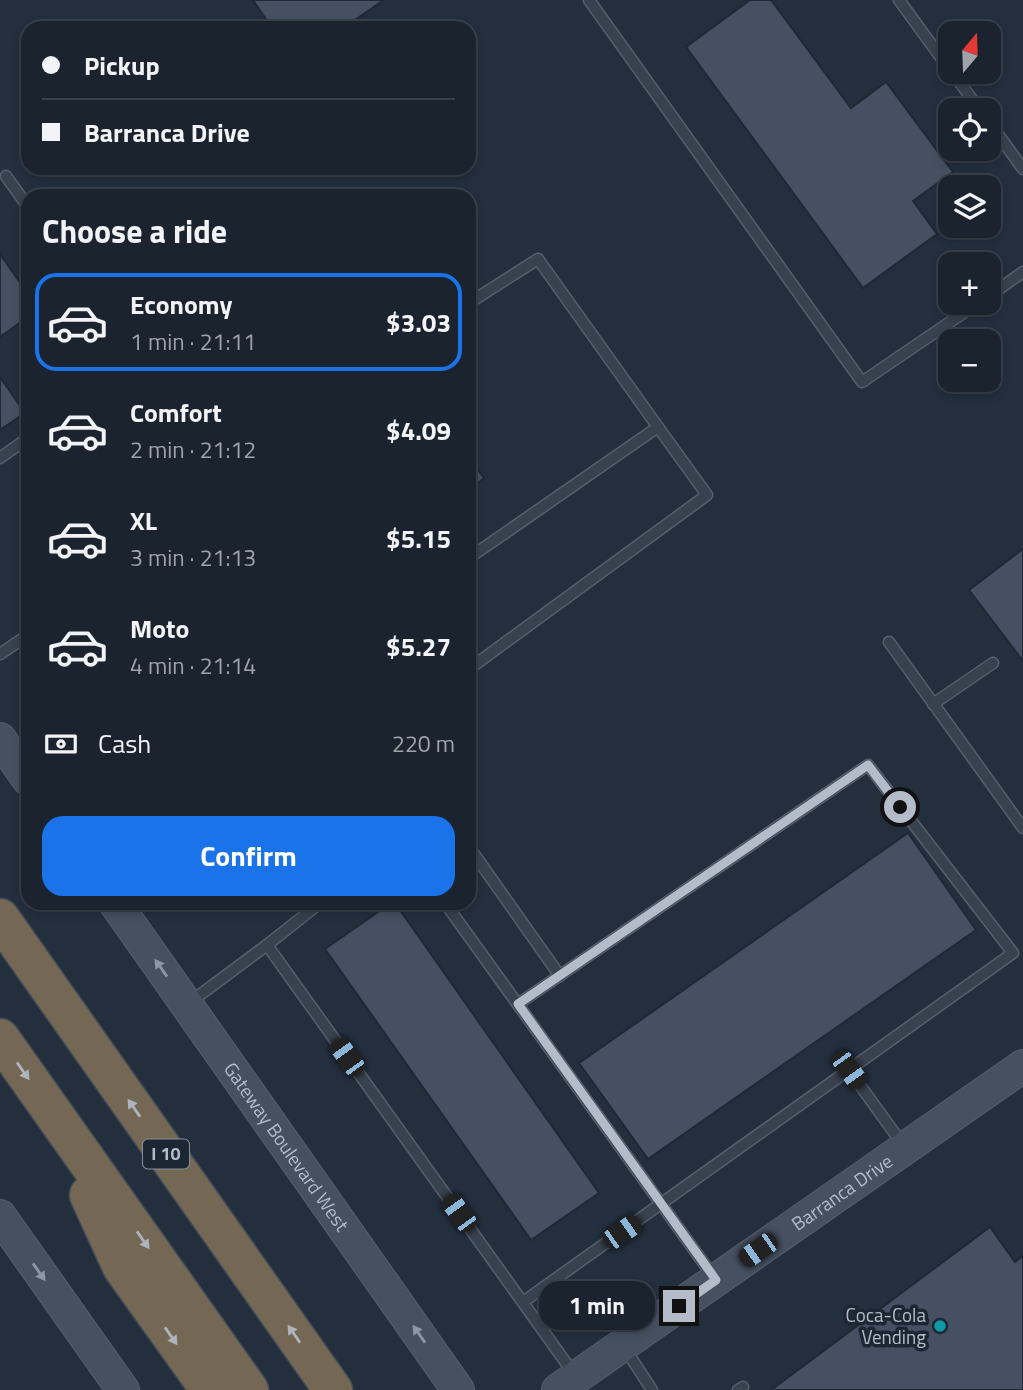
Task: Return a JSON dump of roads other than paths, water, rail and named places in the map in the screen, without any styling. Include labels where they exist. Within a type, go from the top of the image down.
[{"type":"highway","name":"I 10","points":[[0,918],[333,1390]]},
{"type":"highway","points":[[0,1038],[249,1390]]},
{"type":"highway","points":[[46,1104],[122,1266],[210,1390]]},
{"type":"main road","points":[[0,739],[21,769]]},
{"type":"main road","name":"Gateway Boulevard West","points":[[120,910],[458,1390]]},
{"type":"main road","name":"Barranca Drive","points":[[567,1384],[1023,1066]]},
{"type":"main road","points":[[3,1227],[122,1390]]},
{"type":"lane","points":[[589,0],[862,382],[960,315]]},
{"type":"lane","points":[[899,0],[938,53]]},
{"type":"lane","points":[[1001,139],[1023,169]]},
{"type":"lane","points":[[2,175],[21,198]]},
{"type":"lane","points":[[476,298],[538,258],[707,495],[476,663]]},
{"type":"lane","points":[[1001,288],[1023,272]]},
{"type":"lane","points":[[476,553],[658,427]]},
{"type":"lane","points":[[0,458],[21,443]]},
{"type":"lane","points":[[0,653],[21,640]]},
{"type":"lane","points":[[889,642],[1023,828]]},
{"type":"lane","points":[[933,704],[993,663]]},
{"type":"lane","points":[[518,1004],[868,765],[1013,953],[523,1302]]},
{"type":"lane","points":[[476,857],[561,975]]},
{"type":"lane","points":[[187,1004],[311,910]]},
{"type":"lane","points":[[450,910],[716,1280]]},
{"type":"lane","points":[[267,945],[523,1302],[567,1384]]},
{"type":"lane","points":[[849,1070],[905,1148]]},
{"type":"lane","points":[[623,1345],[652,1390]]},
{"type":"place","name":"Coca-Cola Vending","points":[[940,1326]]}]
